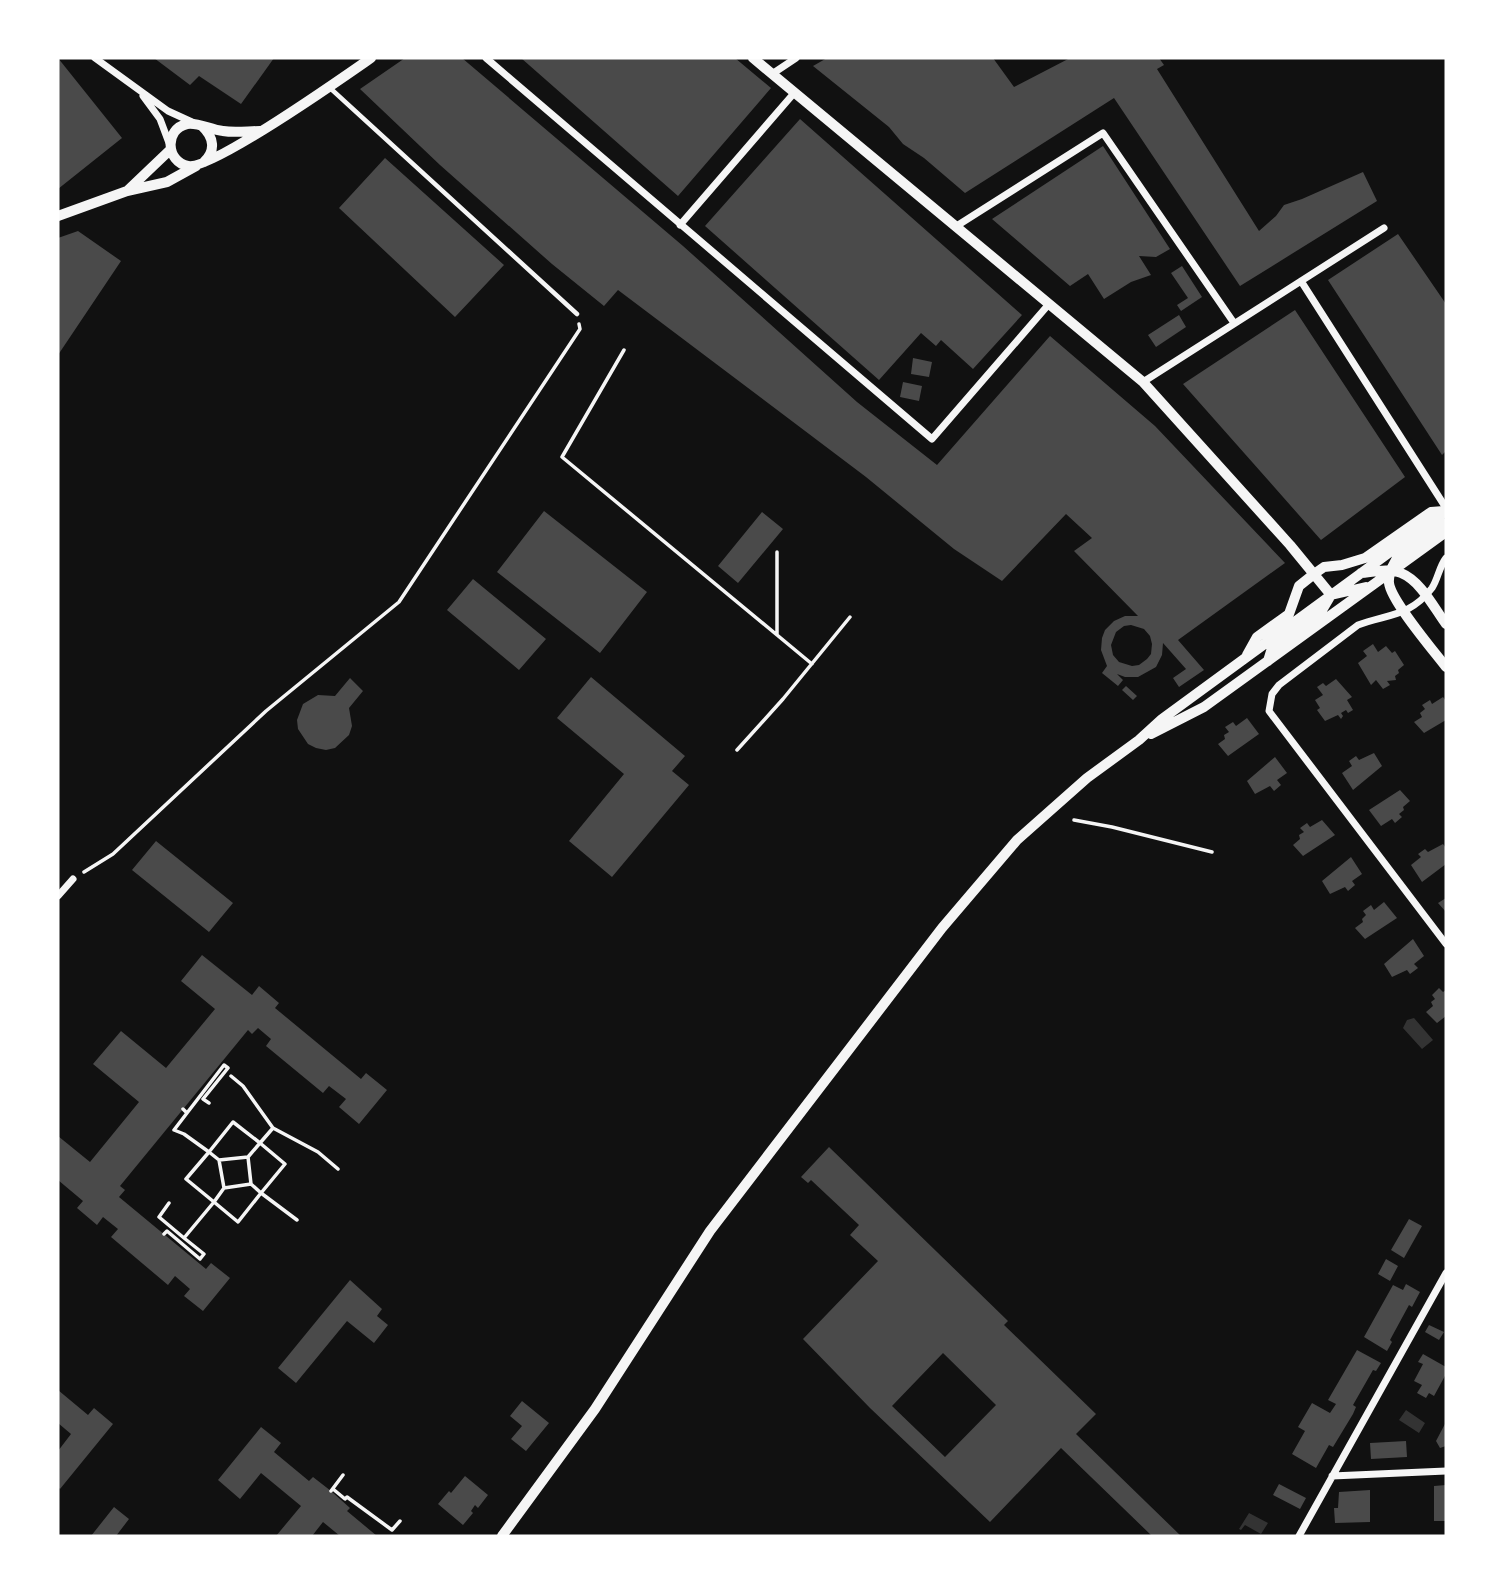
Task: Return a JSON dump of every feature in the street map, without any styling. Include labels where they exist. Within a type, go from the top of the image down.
[{"type":"street","points":[[95,58],[168,111],[199,125],[225,132],[260,131]]},
{"type":"street","points":[[58,216],[127,191],[167,182],[233,149],[330,88],[371,58]]},
{"type":"street","points":[[485,58],[932,439],[1049,304]]},
{"type":"street","points":[[752,58],[1143,382],[1331,595]]},
{"type":"street","points":[[772,74],[796,58]]},
{"type":"street","points":[[138,89],[160,119],[170,147],[179,162],[199,165]]},
{"type":"street","points":[[680,225],[795,92]]},
{"type":"street","points":[[127,191],[170,147],[177,129],[183,125],[199,125],[206,130],[213,144],[211,153],[199,165]]},
{"type":"street","points":[[956,227],[1103,133],[1234,323]]},
{"type":"street","points":[[1143,382],[1384,228]]},
{"type":"street","points":[[1301,281],[1446,510]]},
{"type":"street","points":[[502,1536],[595,1409],[710,1231],[942,928],[1017,840],[1087,778],[1245,657],[1446,510]]},
{"type":"street","points":[[1245,657],[1256,637],[1289,614],[1299,586],[1324,566],[1342,565],[1365,558],[1431,512],[1446,510]]},
{"type":"street","points":[[1446,523],[1401,554],[1391,571],[1389,582],[1392,593],[1404,611],[1446,667]]},
{"type":"street","points":[[1139,740],[1204,707],[1446,532]]},
{"type":"street","points":[[1446,558],[1434,585],[1425,596],[1390,618],[1373,619],[1348,632],[1279,685],[1272,694],[1269,711],[1446,944]]},
{"type":"street","points":[[1360,573],[1400,573],[1410,579],[1446,624]]},
{"type":"street","points":[[1268,661],[1272,648],[1321,612],[1331,595],[1369,587]]},
{"type":"street","points":[[58,897],[73,879]]},
{"type":"street","points":[[1299,1536],[1446,1273]]},
{"type":"street","points":[[1332,1476],[1446,1471]]},
{"type":"lane","points":[[330,88],[577,314]]},
{"type":"path","points":[[73,879],[113,854],[266,712],[399,602],[580,329],[577,314]]},
{"type":"path","points":[[624,350],[562,457],[812,664]]},
{"type":"path","points":[[777,552],[777,635]]},
{"type":"path","points":[[737,750],[850,617]]},
{"type":"path","points":[[1074,820],[1212,852]]},
{"type":"path","points":[[184,1237],[224,1188],[219,1160],[197,1142],[174,1130],[185,1111],[224,1065],[228,1068],[203,1099],[209,1103]]},
{"type":"path","points":[[231,1076],[243,1086],[273,1128],[318,1152],[338,1169]]},
{"type":"path","points":[[233,1122],[285,1164],[238,1222],[186,1179],[209,1152],[233,1122]]},
{"type":"path","points":[[219,1160],[248,1157],[273,1128]]},
{"type":"path","points":[[248,1157],[251,1184],[297,1220]]},
{"type":"path","points":[[224,1188],[251,1184]]},
{"type":"path","points":[[167,1231],[184,1237],[204,1254],[200,1259],[167,1231],[159,1217],[169,1203]]},
{"type":"path","points":[[343,1475],[332,1490],[345,1499],[347,1497],[392,1530],[400,1521]]},
{"type":"shaded area","points":[[1414,1018],[1433,1040],[1422,1049],[1403,1028],[1407,1020]]},
{"type":"shaded area","points":[[1406,1410],[1425,1423],[1419,1433],[1399,1420]]},
{"type":"shaded area","points":[[1249,1513],[1268,1523],[1261,1534],[1245,1525],[1239,1529]]},
{"type":"building","points":[[58,58],[122,138],[58,189]]},
{"type":"building","points":[[154,58],[274,58],[241,104],[199,76],[190,85]]},
{"type":"building","points":[[405,58],[462,58],[683,246],[857,402],[937,465],[1050,336],[1155,426],[1285,563],[1178,640],[1204,670],[1179,687],[1173,678],[1186,669],[1163,643],[1162,655],[1156,667],[1138,677],[1117,674],[1123,680],[1118,686],[1102,673],[1107,666],[1101,650],[1102,638],[1105,630],[1114,621],[1125,616],[1138,616],[1074,551],[1092,538],[1066,514],[1002,581],[954,549],[866,477],[618,290],[604,306],[440,165],[360,89]],"holes":[[[1131,625],[1144,629],[1150,636],[1151,654],[1139,665],[1119,662],[1113,655],[1111,645],[1116,632]]]},
{"type":"building","points":[[521,58],[735,58],[771,88],[678,196]]},
{"type":"building","points":[[827,58],[993,58],[1014,87],[1070,58],[1159,58],[1164,65],[1157,69],[1259,231],[1284,205],[1363,172],[1377,201],[1240,286],[1114,98],[965,193],[903,144],[889,127],[813,66]]},
{"type":"building","points":[[800,119],[1022,315],[973,369],[941,340],[936,346],[921,333],[879,380],[705,226]]},
{"type":"building","points":[[1103,146],[1170,249],[1156,257],[1139,256],[1151,275],[1131,282],[1104,299],[1088,274],[1070,286],[992,219]]},
{"type":"building","points":[[385,158],[504,265],[455,317],[339,208]]},
{"type":"building","points":[[78,231],[121,261],[58,355],[58,238]]},
{"type":"building","points":[[1398,234],[1446,304],[1446,451],[1442,455],[1328,280]]},
{"type":"building","points":[[1182,266],[1202,297],[1181,311],[1177,305],[1188,298],[1171,273]]},
{"type":"building","points":[[1295,310],[1405,477],[1321,540],[1183,384]]},
{"type":"building","points":[[1179,315],[1186,327],[1156,347],[1148,335]]},
{"type":"building","points":[[913,358],[932,362],[929,377],[911,374]]},
{"type":"building","points":[[903,382],[922,386],[919,401],[900,397]]},
{"type":"building","points":[[544,511],[647,592],[600,653],[497,572]]},
{"type":"building","points":[[762,512],[783,529],[738,583],[718,566]]},
{"type":"building","points":[[473,579],[546,639],[519,670],[447,610]]},
{"type":"building","points":[[1373,644],[1378,652],[1386,646],[1392,653],[1395,651],[1404,665],[1398,670],[1396,680],[1387,681],[1390,685],[1383,689],[1376,680],[1371,685],[1358,663],[1367,656],[1363,651]]},
{"type":"building","points":[[591,677],[685,756],[672,771],[689,785],[612,877],[569,841],[624,774],[557,718]]},
{"type":"building","points":[[350,678],[363,691],[349,708],[352,726],[349,735],[335,748],[326,750],[308,744],[298,729],[297,720],[303,704],[318,695],[335,696]]},
{"type":"building","points":[[1336,679],[1352,697],[1347,700],[1353,710],[1341,713],[1341,719],[1338,715],[1325,721],[1317,710],[1320,708],[1315,700],[1323,695],[1317,687],[1323,683],[1326,686]]},
{"type":"building","points":[[1126,686],[1137,696],[1133,700],[1122,690]]},
{"type":"building","points":[[1443,697],[1446,701],[1446,720],[1424,733],[1414,722],[1422,717],[1420,713],[1425,709],[1422,705],[1430,700],[1432,704]]},
{"type":"building","points":[[1247,718],[1259,734],[1228,756],[1218,744],[1229,732],[1225,727],[1233,722],[1236,726]]},
{"type":"building","points":[[1374,753],[1382,766],[1353,790],[1342,773],[1352,766],[1349,761],[1356,756],[1359,760]]},
{"type":"building","points":[[1275,757],[1287,773],[1277,780],[1281,785],[1274,791],[1270,786],[1255,794],[1247,781]]},
{"type":"building","points":[[1400,790],[1410,801],[1399,814],[1402,817],[1395,823],[1392,819],[1381,826],[1369,810]]},
{"type":"building","points":[[1322,820],[1335,835],[1303,856],[1293,845],[1304,832],[1300,828],[1307,823],[1310,827]]},
{"type":"building","points":[[156,841],[233,903],[209,932],[132,870]]},
{"type":"building","points":[[1443,844],[1446,848],[1446,864],[1422,882],[1411,865],[1421,857],[1418,854],[1425,849],[1428,852]]},
{"type":"building","points":[[1351,857],[1362,874],[1352,881],[1355,885],[1348,891],[1345,887],[1330,894],[1322,881]]},
{"type":"building","points":[[1446,898],[1446,912],[1438,903]]},
{"type":"building","points":[[1384,902],[1397,918],[1365,939],[1355,928],[1363,922],[1362,919],[1366,915],[1363,911],[1371,905],[1374,910]]},
{"type":"building","points":[[1413,939],[1424,956],[1414,964],[1418,968],[1410,974],[1407,970],[1392,977],[1384,964]]},
{"type":"building","points":[[202,955],[252,995],[259,986],[279,1003],[275,1008],[361,1079],[366,1073],[387,1090],[359,1124],[339,1107],[346,1099],[329,1086],[323,1093],[266,1046],[271,1039],[258,1028],[252,1034],[248,1030],[120,1186],[125,1190],[119,1197],[206,1269],[211,1263],[230,1278],[203,1311],[184,1296],[190,1289],[175,1276],[168,1285],[111,1237],[118,1229],[103,1217],[97,1225],[77,1208],[83,1201],[58,1180],[58,1136],[90,1162],[139,1102],[93,1064],[121,1031],[166,1068],[215,1009],[181,981]]},
{"type":"building","points":[[1439,988],[1443,992],[1446,990],[1446,1016],[1437,1023],[1426,1012],[1433,1006],[1431,1002],[1435,999],[1432,995]]},
{"type":"building","points":[[829,1147],[1008,1321],[1004,1325],[1096,1414],[1076,1434],[1181,1536],[1152,1536],[1061,1448],[990,1522],[870,1408],[803,1339],[878,1261],[850,1235],[859,1225],[811,1180],[808,1183],[801,1177]],"holes":[[[943,1353],[996,1405],[945,1457],[892,1406]]]},
{"type":"building","points":[[1409,1219],[1422,1226],[1404,1258],[1391,1250]]},
{"type":"building","points":[[1386,1259],[1398,1266],[1390,1281],[1378,1274]]},
{"type":"building","points":[[350,1280],[382,1309],[377,1316],[388,1325],[374,1343],[347,1321],[296,1383],[278,1368]]},
{"type":"building","points":[[1406,1284],[1420,1292],[1412,1307],[1409,1305],[1387,1351],[1364,1337],[1393,1285],[1403,1290]]},
{"type":"building","points":[[1429,1325],[1444,1332],[1439,1340],[1425,1332]]},
{"type":"building","points":[[1357,1350],[1381,1363],[1376,1371],[1373,1370],[1353,1405],[1356,1407],[1353,1414],[1333,1447],[1329,1445],[1316,1468],[1292,1454],[1305,1431],[1298,1427],[1312,1403],[1330,1413],[1336,1404],[1328,1400]]},
{"type":"building","points":[[1423,1354],[1446,1367],[1446,1374],[1434,1396],[1429,1393],[1426,1398],[1417,1393],[1422,1385],[1414,1381],[1423,1364],[1418,1362]]},
{"type":"building","points":[[58,1390],[88,1415],[94,1408],[113,1424],[60,1489],[58,1451],[71,1434],[58,1423]]},
{"type":"building","points":[[522,1401],[549,1423],[526,1451],[511,1439],[522,1426],[510,1416]]},
{"type":"building","points":[[1446,1422],[1446,1446],[1440,1448],[1436,1441]]},
{"type":"building","points":[[261,1427],[281,1443],[274,1452],[309,1481],[313,1477],[331,1491],[350,1508],[347,1511],[377,1536],[340,1536],[323,1522],[312,1536],[276,1536],[301,1506],[261,1473],[240,1499],[218,1480]]},
{"type":"building","points":[[1406,1441],[1407,1457],[1371,1459],[1370,1443]]},
{"type":"building","points":[[465,1476],[488,1495],[478,1508],[475,1505],[471,1511],[473,1513],[463,1525],[438,1504]]},
{"type":"building","points":[[1279,1484],[1306,1498],[1300,1509],[1273,1495]]},
{"type":"building","points":[[1446,1485],[1446,1521],[1434,1521],[1434,1486]]},
{"type":"building","points":[[1370,1490],[1370,1522],[1335,1523],[1334,1508],[1338,1508],[1339,1492]]},
{"type":"building","points":[[114,1507],[129,1519],[116,1536],[91,1536]]}]
